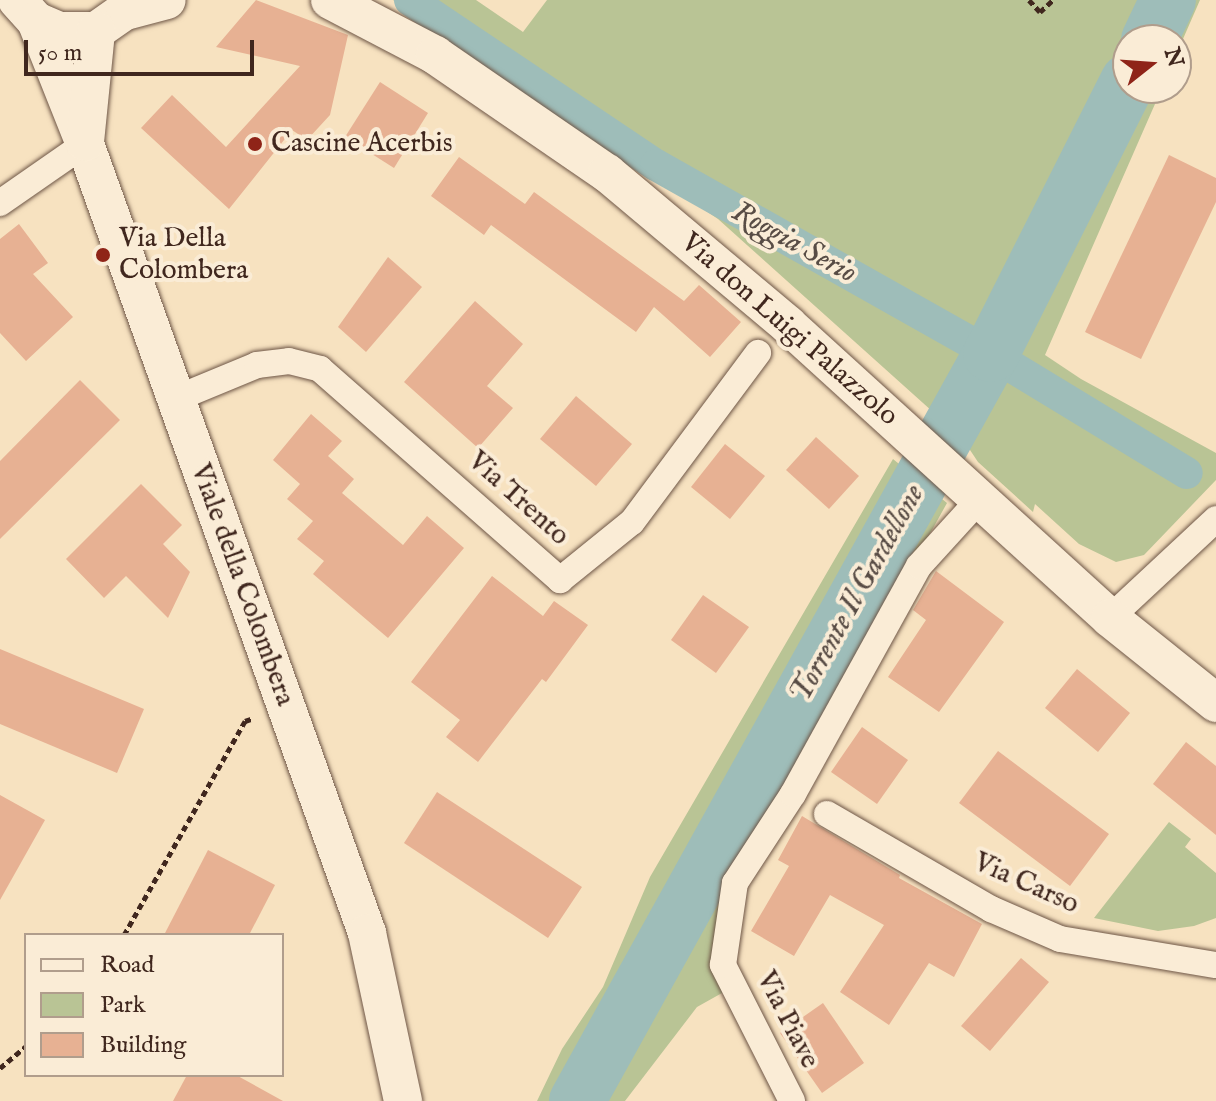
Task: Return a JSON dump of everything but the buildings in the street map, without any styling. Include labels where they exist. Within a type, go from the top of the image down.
[{"type":"street","points":[[27,11],[60,31],[167,0]]},
{"type":"street","name":"Via don Luigi Palazzolo","points":[[330,0],[435,55],[607,173],[788,325],[1110,618],[1216,703]]},
{"type":"street","name":"Viale della Colombera","points":[[27,11],[85,144],[367,933],[403,1101]]},
{"type":"street","name":"Viale della Colombera","points":[[85,144],[117,14]]},
{"type":"street","points":[[0,203],[85,144]]},
{"type":"street","name":"Via Trento","points":[[175,399],[257,365],[289,361],[320,369],[560,580],[632,522],[758,353]]},
{"type":"street","name":"Via Piave","points":[[792,1101],[723,965],[735,883],[793,794],[919,566],[968,489]]},
{"type":"street","points":[[1110,618],[1216,519]]},
{"type":"street","name":"Via Carso","points":[[827,814],[991,909],[1060,939],[1216,965]]},
{"type":"street","name":"Viale della Colombera","points":[[381,1101],[386,1084],[386,1030]]},
{"type":"path","points":[[1029,0],[1040,12],[1053,0]]},
{"type":"path","points":[[125,933],[245,721],[286,707]]},
{"type":"path","points":[[0,1068],[24,1048]]},
{"type":"green space","points":[[393,0],[476,0],[523,32],[547,0],[1200,0],[1190,24],[1112,24],[1112,104],[1155,104],[1045,355],[1081,379],[1216,453],[1216,480],[1144,555],[1116,562],[1079,544],[1035,504],[1033,512],[978,462],[962,438],[718,219]]},
{"type":"green space","points":[[893,459],[947,503],[726,900],[722,993],[697,1007],[625,1101],[537,1101],[562,1049],[603,987],[650,877]]},
{"type":"green space","points":[[1169,822],[1191,839],[1185,847],[1216,873],[1216,918],[1194,926],[1158,931],[1094,918]]},
{"type":"waterway","name":"Roggia Serio","points":[[410,0],[656,165],[991,354],[1187,473]]},
{"type":"waterway","name":"Torrente Il Gardellone","points":[[1157,24],[1168,0]]},
{"type":"waterway","name":"Torrente Il Gardellone","points":[[577,1101],[991,354],[1117,104]]},
{"type":"place","name":"Cascine Acerbis","points":[[255,144]]},
{"type":"place","name":"Via Della Colombera","points":[[103,255]]}]
